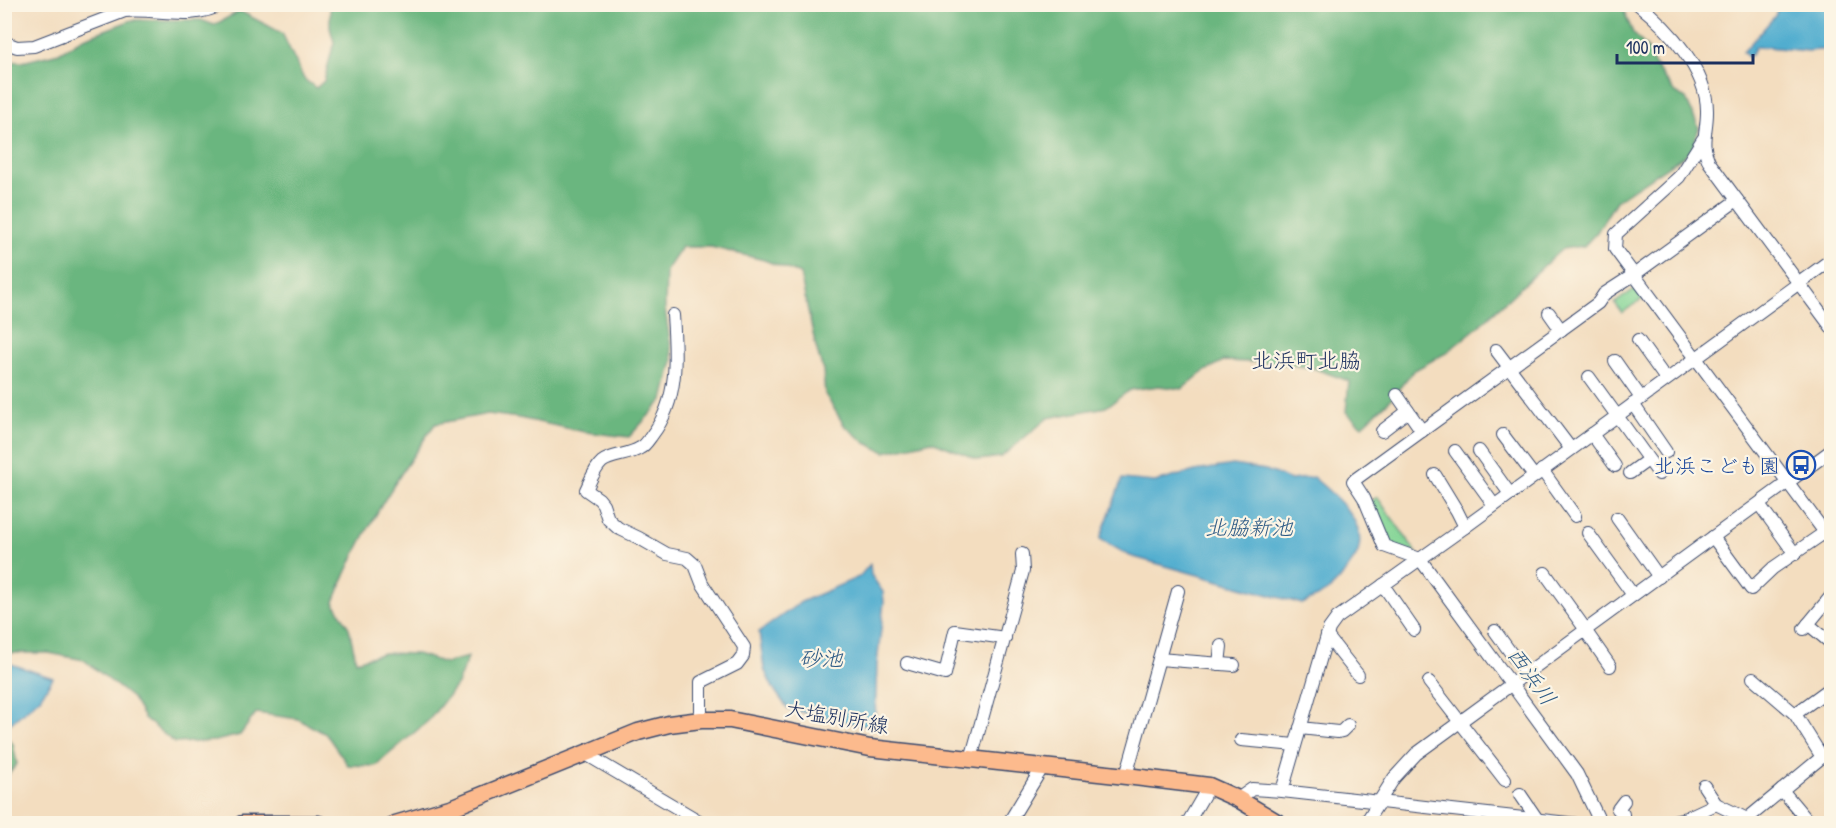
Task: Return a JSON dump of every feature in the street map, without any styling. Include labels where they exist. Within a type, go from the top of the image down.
[{"type":"main road","name":"大塩別所線","points":[[395,824],[453,807],[638,732],[669,724],[701,720],[730,720],[870,748],[1209,786],[1238,799],[1280,824]]},
{"type":"main road","points":[[242,824],[319,824]]},
{"type":"street","points":[[4,42],[17,47],[34,46],[125,11],[200,13],[222,4]]},
{"type":"street","points":[[1638,4],[1665,29],[1700,76],[1707,97],[1708,113],[1703,139],[1704,152],[1709,162],[1832,328]]},
{"type":"street","points":[[1703,139],[1679,177],[1616,234],[1615,249],[1828,538],[1773,568],[1751,589],[1713,537]]},
{"type":"street","points":[[1601,824],[1577,774],[1420,559],[1384,546],[1364,498],[1353,481],[1598,303],[1604,294],[1737,200]]},
{"type":"street","points":[[1282,791],[1329,629],[1337,618],[1832,259]]},
{"type":"street","points":[[1549,313],[1561,330]]},
{"type":"street","points":[[673,315],[675,370],[664,417],[642,448],[603,461],[586,490],[599,498],[608,519],[618,528],[667,554],[687,558],[695,566],[702,583],[744,647],[743,656],[737,664],[701,682],[701,720]]},
{"type":"street","points":[[1638,340],[1666,379]]},
{"type":"street","points":[[1496,350],[1571,449]]},
{"type":"street","points":[[1615,361],[1666,452]]},
{"type":"street","points":[[1589,377],[1659,474]]},
{"type":"street","points":[[1397,395],[1422,431]]},
{"type":"street","points":[[1382,431],[1408,411]]},
{"type":"street","points":[[1592,434],[1615,466]]},
{"type":"street","points":[[1503,435],[1575,516]]},
{"type":"street","points":[[1365,824],[1394,778],[1409,760],[1832,450]]},
{"type":"street","points":[[1455,451],[1494,505]]},
{"type":"street","points":[[1479,451],[1510,494]]},
{"type":"street","points":[[1630,473],[1648,460]]},
{"type":"street","points":[[1435,475],[1458,511],[1465,527]]},
{"type":"street","points":[[1759,504],[1795,554]]},
{"type":"street","points":[[1617,518],[1659,577]]},
{"type":"street","points":[[1588,533],[1633,596]]},
{"type":"street","points":[[971,759],[1023,571],[1022,554]]},
{"type":"street","points":[[1545,573],[1610,666]]},
{"type":"street","points":[[1383,585],[1414,630]]},
{"type":"street","points":[[1126,776],[1178,591]]},
{"type":"street","points":[[1832,596],[1806,627],[1832,644]]},
{"type":"street","points":[[907,663],[945,674],[956,631],[1005,638]]},
{"type":"street","points":[[1495,631],[1526,674]]},
{"type":"street","points":[[1327,636],[1358,675]]},
{"type":"street","points":[[1217,666],[1221,646]]},
{"type":"street","points":[[1159,659],[1217,666],[1234,665]]},
{"type":"street","points":[[1704,786],[1716,804],[1747,819],[1822,757],[1795,714],[1753,678]]},
{"type":"street","points":[[1429,682],[1504,780]]},
{"type":"street","points":[[1795,714],[1832,687]]},
{"type":"street","points":[[1300,728],[1338,732],[1348,725]]},
{"type":"street","points":[[1241,740],[1296,745]]},
{"type":"street","points":[[584,753],[704,824]]},
{"type":"street","points":[[1008,824],[1042,768]]},
{"type":"street","points":[[1187,824],[1209,786]]},
{"type":"street","points":[[1238,799],[1252,789],[1282,791],[1577,824]]},
{"type":"street","points":[[1782,790],[1808,822]]},
{"type":"street","points":[[1520,794],[1537,819]]},
{"type":"street","points":[[1623,824],[1623,814],[1618,809],[1624,801]]},
{"type":"street","points":[[1661,824],[1686,818],[1716,804]]},
{"type":"green space","points":[[330,4],[1621,4],[1633,33],[1648,49],[1652,61],[1674,92],[1686,99],[1699,128],[1692,150],[1616,201],[1597,232],[1584,246],[1562,249],[1479,326],[1446,353],[1413,371],[1390,400],[1362,426],[1346,412],[1349,381],[1313,368],[1278,363],[1223,361],[1202,373],[1182,389],[1159,386],[1130,390],[1106,407],[1048,418],[1001,457],[979,460],[932,441],[885,452],[866,443],[844,425],[825,394],[823,370],[800,274],[764,260],[711,247],[682,247],[666,271],[665,309],[673,361],[663,400],[629,437],[585,432],[488,414],[435,424],[406,466],[366,532],[334,602],[349,628],[356,661],[384,653],[417,654],[445,663],[468,657],[457,684],[429,720],[375,766],[348,765],[326,734],[298,719],[256,713],[240,735],[215,741],[175,743],[144,718],[132,698],[84,660],[49,653],[5,653],[4,61],[22,62],[59,53],[81,39],[132,20],[201,20],[214,25],[240,11],[282,33],[304,79],[316,88],[324,81],[334,42],[330,28]]},
{"type":"green space","points":[[1639,286],[1646,296],[1622,313],[1615,303]]},
{"type":"green space","points":[[1377,497],[1417,553],[1387,545],[1370,502]]},
{"type":"green space","points":[[4,734],[13,744],[17,764],[5,779]]},
{"type":"water","points":[[1779,5],[1831,5],[1831,49],[1808,51],[1756,46],[1748,57],[1743,52],[1775,16]]},
{"type":"water","name":"北脇新池","points":[[1233,465],[1266,470],[1291,480],[1313,477],[1339,500],[1354,519],[1360,541],[1355,558],[1338,582],[1302,604],[1130,556],[1100,539],[1122,479],[1155,482],[1195,471]]},
{"type":"water","name":"砂池","points":[[870,564],[871,575],[883,592],[884,602],[877,665],[875,723],[871,727],[788,709],[773,688],[764,669],[759,632],[801,602],[859,577]]},
{"type":"water","points":[[5,662],[53,678],[40,698],[5,728]]},
{"type":"place","name":"北浜こども園","points":[[1801,465]]},
{"type":"district","name":"北浜町北脇","points":[[1306,360]]},
{"type":"water label","name":"西浜川","points":[[1532,676]]}]
